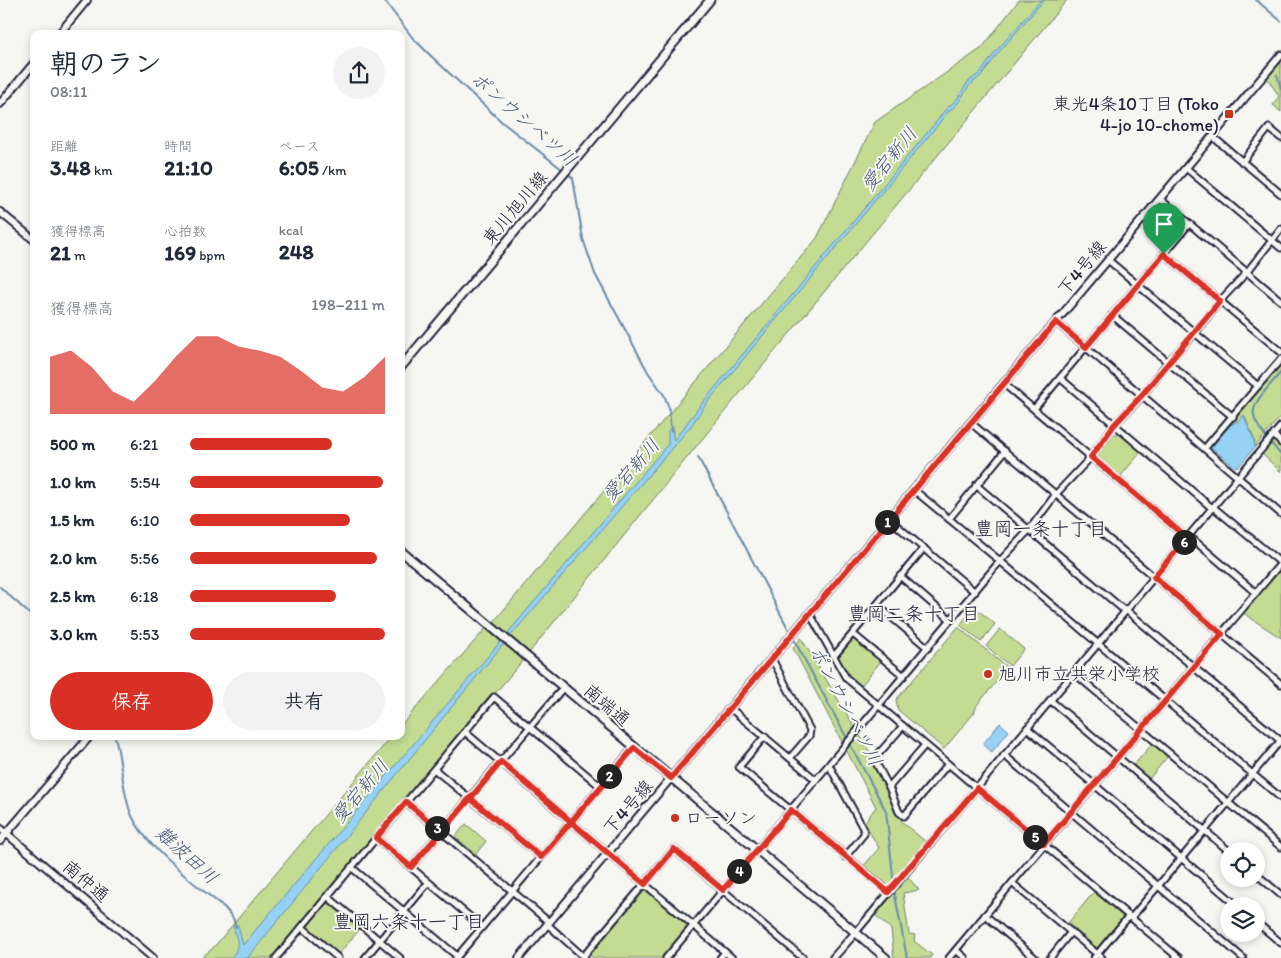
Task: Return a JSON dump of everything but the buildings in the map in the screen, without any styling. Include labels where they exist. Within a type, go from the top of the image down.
[{"type":"main road","name":"東川旭川線","points":[[405,361],[710,0]]},
{"type":"main road","name":"南端通","points":[[405,554],[886,958]]},
{"type":"street","points":[[62,30],[87,0]]},
{"type":"street","name":"下4号線","points":[[519,958],[1281,55]]},
{"type":"street","points":[[0,104],[30,69]]},
{"type":"street","points":[[1242,162],[1269,128],[1281,138]]},
{"type":"street","points":[[1213,137],[1281,194]]},
{"type":"street","points":[[1186,168],[1281,248]]},
{"type":"street","points":[[1160,199],[1281,301]]},
{"type":"street","points":[[0,212],[30,237]]},
{"type":"street","points":[[1034,409],[1189,224]]},
{"type":"street","points":[[666,958],[1000,561],[1029,530],[1056,494],[1091,457],[1114,425],[1247,272],[1281,229]]},
{"type":"street","points":[[1164,254],[1281,352]]},
{"type":"street","points":[[1108,260],[1258,386]]},
{"type":"street","points":[[1112,315],[1232,417]]},
{"type":"street","points":[[1056,322],[1281,514]]},
{"type":"street","points":[[1205,448],[1281,359]]},
{"type":"street","points":[[949,958],[1281,563],[1060,378]]},
{"type":"street","points":[[1004,384],[1256,593]]},
{"type":"street","points":[[971,423],[1281,684]]},
{"type":"street","points":[[833,958],[1281,426]]},
{"type":"street","points":[[1272,436],[1281,443]]},
{"type":"street","points":[[949,519],[1006,451]]},
{"type":"street","points":[[976,485],[1281,740],[1098,957],[1012,883]]},
{"type":"street","points":[[914,490],[1281,798]]},
{"type":"street","points":[[889,519],[974,592]]},
{"type":"street","points":[[834,656],[924,548]]},
{"type":"street","points":[[900,576],[951,620]]},
{"type":"street","points":[[877,605],[928,648]]},
{"type":"street","points":[[810,614],[846,678],[1179,958]]},
{"type":"street","points":[[853,634],[904,676]]},
{"type":"street","points":[[772,659],[810,730],[809,736],[790,758]]},
{"type":"street","points":[[1074,672],[1281,847]]},
{"type":"street","points":[[411,867],[563,688]]},
{"type":"street","points":[[277,958],[494,697],[600,786]]},
{"type":"street","points":[[1050,700],[1220,843]]},
{"type":"street","points":[[730,708],[816,780]]},
{"type":"street","points":[[903,726],[874,759],[890,787],[899,812],[904,816],[948,764]]},
{"type":"street","points":[[1027,728],[1227,897]]},
{"type":"street","points":[[465,732],[732,958]]},
{"type":"street","points":[[765,736],[739,767],[889,892]]},
{"type":"street","points":[[0,842],[87,740]]},
{"type":"street","points":[[890,787],[925,745]]},
{"type":"street","points":[[351,868],[456,957],[634,748]]},
{"type":"street","points":[[1004,755],[1243,958]]},
{"type":"street","points":[[828,765],[864,830],[864,834],[845,857]]},
{"type":"street","points":[[434,769],[541,857]]},
{"type":"street","points":[[406,802],[548,923],[584,957],[674,849],[803,958]]},
{"type":"street","name":"南仲通","points":[[0,828],[153,958]]},
{"type":"street","points":[[376,838],[482,927]]},
{"type":"street","points":[[365,958],[428,882]]},
{"type":"street","points":[[1265,882],[1281,895]]},
{"type":"street","points":[[327,896],[400,958]]},
{"type":"street","points":[[985,915],[1035,958]]},
{"type":"street","points":[[302,927],[338,958]]},
{"type":"street","points":[[1265,930],[1281,943]]},
{"type":"street","points":[[1050,958],[1071,932]]},
{"type":"street","points":[[956,950],[965,958]]},
{"type":"street","points":[[720,958],[725,952]]},
{"type":"green space","points":[[1019,0],[1067,0],[716,422],[524,659],[273,958],[201,958],[213,948],[389,740],[405,740],[405,720],[487,627],[491,625],[817,238],[875,122],[982,48]]},
{"type":"green space","points":[[1281,60],[1281,112],[1273,105],[1279,96],[1267,78]]},
{"type":"green space","points":[[1281,363],[1281,416],[1255,447],[1254,439],[1244,415],[1239,421],[1230,425]]},
{"type":"green space","points":[[1113,434],[1119,434],[1141,452],[1120,477],[1098,459],[1097,454]]},
{"type":"green space","points":[[1273,438],[1281,448],[1281,472],[1261,453]]},
{"type":"green space","points":[[1281,567],[1281,638],[1243,613]]},
{"type":"green space","points":[[974,607],[995,624],[981,642],[960,625]]},
{"type":"green space","points":[[958,627],[1008,668],[944,749],[898,710],[896,700]]},
{"type":"green space","points":[[1000,629],[1024,649],[1010,666],[986,646]]},
{"type":"green space","points":[[801,638],[874,759],[899,812],[904,816],[901,821],[926,842],[886,889],[862,868],[879,848],[864,823],[876,807],[793,648]]},
{"type":"green space","points":[[853,638],[881,661],[860,687],[848,677],[837,658]]},
{"type":"green space","points":[[1153,743],[1168,756],[1149,779],[1133,766]]},
{"type":"green space","points":[[466,824],[486,841],[476,854],[455,837]]},
{"type":"green space","points":[[906,875],[919,890],[903,893],[909,934],[915,935],[914,941],[932,955],[930,958],[894,958],[891,929],[874,914]]},
{"type":"green space","points":[[644,888],[689,927],[662,958],[593,958],[590,955]]},
{"type":"green space","points":[[1094,892],[1123,917],[1097,948],[1068,923]]},
{"type":"green space","points":[[326,901],[360,929],[337,956],[305,926]]},
{"type":"water","points":[[1041,0],[1044,0],[999,52],[983,74],[969,86],[958,103],[947,113],[706,404],[691,426],[495,654],[248,958],[231,958],[237,946],[233,926],[238,925],[243,945],[668,444],[668,431],[673,426],[674,440],[703,402],[944,111],[957,99],[968,82],[981,72],[997,50]]},
{"type":"water","points":[[1244,415],[1255,447],[1239,466],[1235,467],[1213,449],[1213,445],[1230,425],[1239,421]]},
{"type":"water","points":[[1000,723],[1009,731],[992,752],[983,744]]},
{"type":"waterway","name":"ポンウシベツ川","points":[[384,0],[412,37],[432,57],[502,122],[563,170]]},
{"type":"waterway","points":[[1256,0],[1281,21]]},
{"type":"waterway","points":[[1277,75],[1281,89]]},
{"type":"waterway","name":"ポンウシベツ川","points":[[566,173],[573,178],[583,239],[595,274],[648,372],[664,395],[669,408],[671,431]]},
{"type":"waterway","points":[[1281,372],[1260,397],[1255,406],[1254,413],[1255,421],[1281,455]]},
{"type":"waterway","name":"ポンウシベツ川","points":[[698,457],[790,632]]},
{"type":"waterway","name":"難波田川","points":[[0,587],[30,614]]},
{"type":"waterway","name":"ポンウシベツ川","points":[[792,636],[886,811],[894,885]]},
{"type":"waterway","name":"難波田川","points":[[116,740],[129,808],[135,821],[156,849],[224,907],[233,918],[236,927]]},
{"type":"waterway","name":"ポンウシベツ川","points":[[894,890],[907,958]]},
{"type":"place","name":"東光4条10丁目 (Toko 4-jo 10-chome)","points":[[1229,114]]},
{"type":"place","name":"旭川市立共栄小学校","points":[[988,674]]},
{"type":"place","name":"ローソン","points":[[675,818]]},
{"type":"district","name":"豊岡一条十丁目","points":[[1041,528]]},
{"type":"district","name":"豊岡二条十丁目","points":[[914,613]]},
{"type":"district","name":"豊岡六条十一丁目","points":[[409,921]]},
{"type":"route","points":[[1164,254],[1086,347],[1056,322],[671,778],[634,748],[600,786],[571,822],[541,857],[470,798],[442,832],[411,867],[376,838],[406,802],[442,832],[470,798],[501,762],[571,822],[645,884],[674,849],[723,890],[791,810],[888,892],[977,788],[1044,844],[1222,634],[1154,577],[1187,538],[1091,457],[1114,425],[1142,395],[1220,301],[1164,254]]},
{"type":"water label","name":"愛宕新川","points":[[889,159]]},
{"type":"water label","name":"愛宕新川","points":[[631,470]]},
{"type":"water label","name":"愛宕新川","points":[[360,791]]}]
